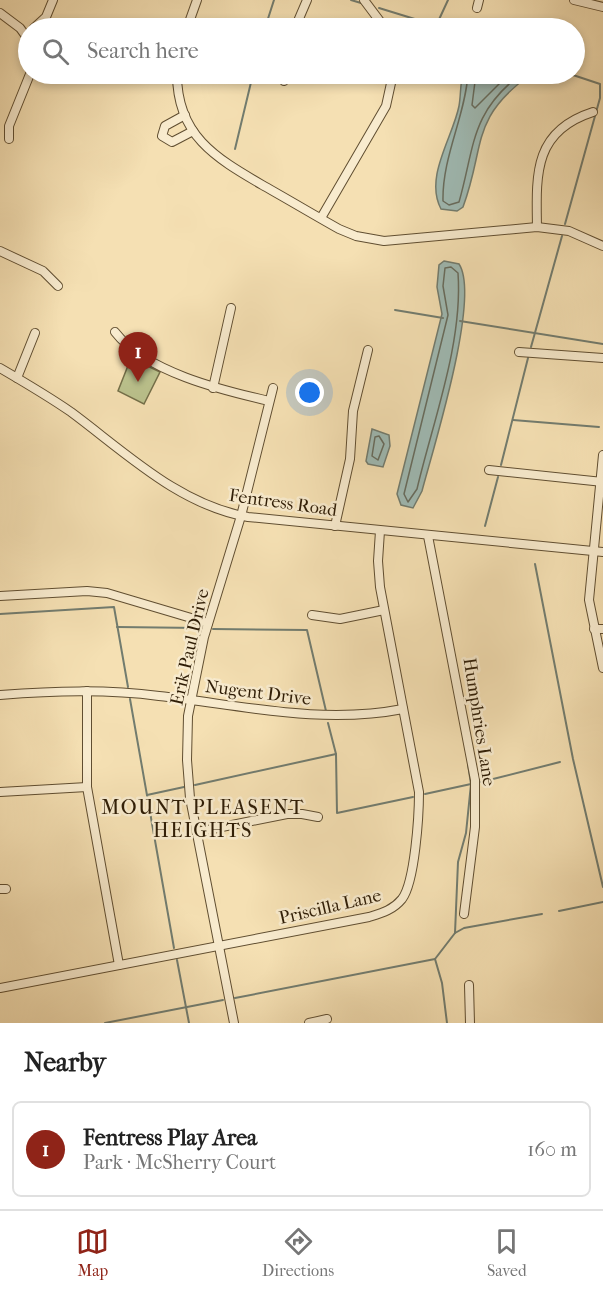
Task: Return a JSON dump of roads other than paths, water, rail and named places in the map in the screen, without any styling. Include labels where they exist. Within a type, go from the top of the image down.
[{"type":"street","points":[[44,18],[53,0]]},
{"type":"street","points":[[191,18],[197,0]]},
{"type":"street","points":[[300,18],[307,0]]},
{"type":"street","points":[[364,0],[378,18]]},
{"type":"street","points":[[574,0],[603,7]]},
{"type":"street","points":[[0,13],[18,28]]},
{"type":"street","points":[[9,139],[9,126],[26,84]]},
{"type":"street","points":[[178,84],[185,115],[193,132],[206,148],[225,163],[356,236],[384,241],[537,226],[569,231],[603,246]]},
{"type":"street","points":[[321,218],[386,106],[391,84]]},
{"type":"street","points":[[537,226],[537,175],[543,153],[551,138],[569,121],[593,112]]},
{"type":"street","points":[[185,115],[165,126],[162,136],[172,142],[193,132]]},
{"type":"street","points":[[0,251],[43,271],[58,286]]},
{"type":"street","points":[[213,388],[231,308]]},
{"type":"street","points":[[114,332],[132,350],[179,375],[213,388],[269,401]]},
{"type":"street","points":[[17,378],[35,333]]},
{"type":"street","points":[[335,526],[350,459],[353,411],[368,350]]},
{"type":"street","points":[[519,352],[603,358]]},
{"type":"street","name":"Fentress Road","points":[[0,368],[69,411],[163,480],[202,503],[241,516],[603,552]]},
{"type":"street","name":"Erik Paul Drive","points":[[234,1023],[197,832],[187,760],[194,675],[241,516],[273,388]]},
{"type":"street","points":[[603,455],[589,600],[603,668]]},
{"type":"street","points":[[489,470],[602,482]]},
{"type":"street","name":"Priscilla Lane","points":[[0,988],[383,913],[403,898],[409,884],[419,806],[416,775],[378,574],[380,531]]},
{"type":"street","name":"Humphries Lane","points":[[428,536],[475,780],[475,828],[464,914]]},
{"type":"street","points":[[0,596],[87,591],[107,593],[208,623]]},
{"type":"street","points":[[312,615],[340,619],[384,610]]},
{"type":"street","points":[[594,629],[603,629]]},
{"type":"street","points":[[87,691],[87,787],[119,964]]},
{"type":"street","name":"Nugent Drive","points":[[0,695],[87,691],[191,700],[323,717],[362,716],[403,709]]},
{"type":"street","points":[[0,792],[87,787]]},
{"type":"street","points":[[197,832],[288,814],[318,817]]},
{"type":"street","points":[[469,985],[470,1023]]},
{"type":"street","points":[[309,1023],[327,1019]]},
{"type":"water","points":[[461,84],[518,84],[497,105],[488,120],[482,134],[463,207],[457,211],[441,209],[436,184],[441,157],[459,106]]},
{"type":"water","points":[[444,261],[459,264],[464,282],[460,339],[422,491],[413,508],[401,505],[397,494],[442,314],[437,287],[439,265]]},
{"type":"water","points":[[372,429],[389,435],[390,446],[383,467],[368,464],[366,461]]},
{"type":"waterway","points":[[268,18],[274,0]]},
{"type":"waterway","points":[[351,0],[361,3]]},
{"type":"waterway","points":[[440,18],[448,0]]},
{"type":"waterway","points":[[379,8],[412,18]]},
{"type":"waterway","points":[[565,224],[600,98],[600,84],[585,79]]},
{"type":"waterway","points":[[235,149],[251,84]]},
{"type":"waterway","points":[[531,347],[562,236]]},
{"type":"waterway","points":[[395,310],[443,318]]},
{"type":"waterway","points":[[460,321],[603,344]]},
{"type":"waterway","points":[[501,465],[528,358]]},
{"type":"waterway","points":[[513,420],[599,427]]},
{"type":"waterway","points":[[485,526],[498,477]]},
{"type":"waterway","points":[[535,564],[573,759],[603,887]]},
{"type":"waterway","points":[[0,614],[114,607],[128,687]]},
{"type":"waterway","points":[[117,627],[200,628]]},
{"type":"waterway","points":[[213,629],[307,630],[326,711]]},
{"type":"waterway","points":[[130,699],[174,948]]},
{"type":"waterway","points":[[328,723],[336,754],[337,813],[413,797]]},
{"type":"waterway","points":[[195,785],[336,754]]},
{"type":"waterway","points":[[481,782],[560,762]]},
{"type":"waterway","points":[[455,933],[458,862],[466,833],[471,784],[468,764]]},
{"type":"waterway","points":[[425,794],[471,784]]},
{"type":"waterway","points":[[147,795],[184,787]]},
{"type":"waterway","points":[[559,911],[603,902]]},
{"type":"waterway","points":[[235,998],[435,959],[455,933],[464,928],[542,914]]},
{"type":"waterway","points":[[435,959],[442,983],[447,1023]]},
{"type":"waterway","points":[[177,960],[189,1023]]},
{"type":"waterway","points":[[105,1023],[223,1000]]},
{"type":"place","name":"Fentress Play Area","points":[[138,382]]},
{"type":"district","name":"MOUNT PLEASENT HEIGHTS","points":[[203,818]]}]
